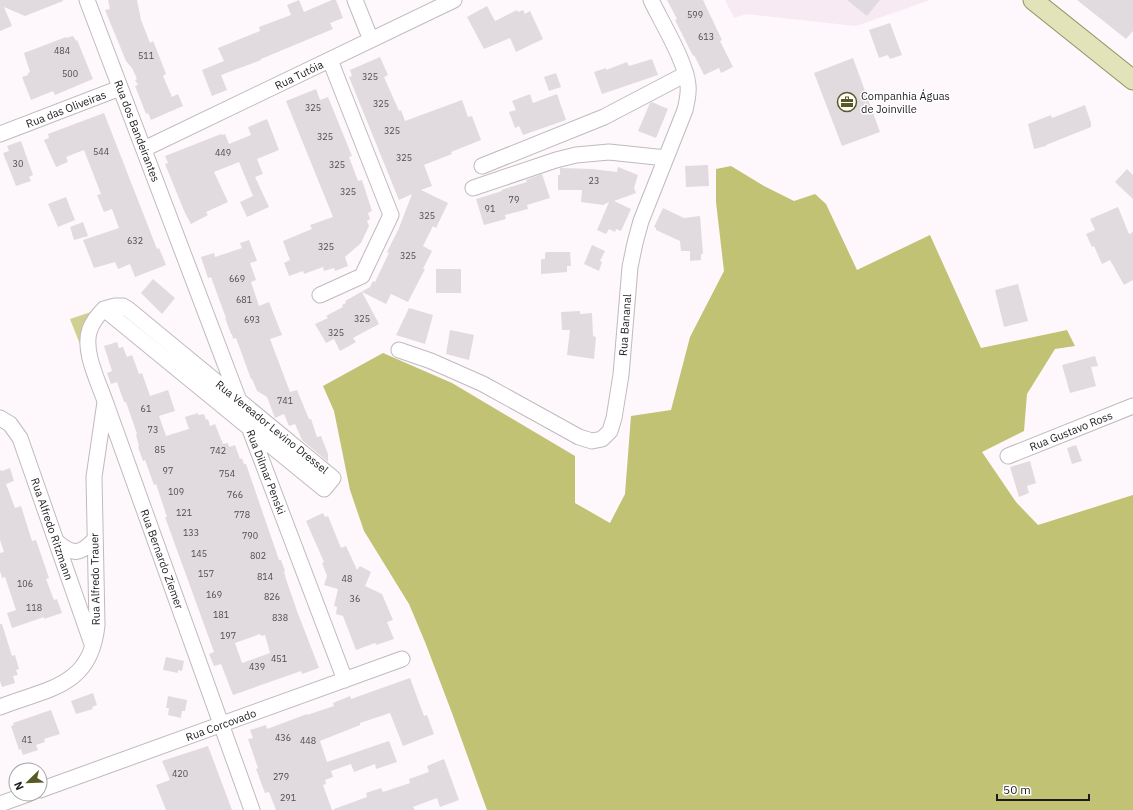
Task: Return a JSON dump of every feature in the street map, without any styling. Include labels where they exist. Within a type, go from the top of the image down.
[{"type":"main road","points":[[1033,0],[1133,80]]},
{"type":"street","name":"Rua dos Bandeirantes","points":[[87,0],[186,263]]},
{"type":"street","points":[[355,0],[371,40]]},
{"type":"street","name":"Rua Tutóia","points":[[144,149],[454,0]]},
{"type":"street","name":"Rua Bananal","points":[[399,350],[431,361],[483,384],[580,437],[592,441],[602,439],[610,431],[617,404],[623,357],[630,267],[635,243],[641,221],[688,99],[688,86],[682,62],[651,0]]},
{"type":"street","points":[[320,295],[362,276],[391,215],[330,60]]},
{"type":"street","points":[[482,166],[604,117],[686,74]]},
{"type":"street","name":"Rua das Oliveiras","points":[[6,132],[120,88]]},
{"type":"street","points":[[473,188],[556,160],[576,155],[609,152],[666,158]]},
{"type":"street","name":"Rua Dilmar Penski","points":[[186,263],[345,680]]},
{"type":"street","name":"Rua Vereador Levino Dressel","points":[[115,306],[123,306],[128,309],[334,478],[324,489],[104,309],[115,306]]},
{"type":"street","name":"Rua Bernardo Ziemer","points":[[104,309],[94,321],[90,329],[88,342],[91,360],[252,810]]},
{"type":"street","name":"Rua Alfredo Trauer","points":[[2,706],[48,691],[66,682],[84,664],[93,647],[97,625],[94,540],[94,477],[105,401]]},
{"type":"street","name":"Rua Gustavo Ross","points":[[1008,456],[1133,406]]},
{"type":"street","name":"Rua Alfredo Ritzmann","points":[[0,418],[10,424],[20,438],[93,647]]},
{"type":"street","points":[[57,542],[66,550],[73,552],[81,551],[87,548],[94,540]]},
{"type":"street","points":[[69,577],[76,584],[86,586],[95,575]]},
{"type":"street","name":"Rua Corcovado","points":[[48,787],[402,659]]},
{"type":"shaded area","points":[[725,0],[930,0],[856,26],[746,14],[734,18]]},
{"type":"shaded area","points":[[731,166],[764,186],[794,201],[815,194],[826,204],[857,270],[930,235],[981,348],[1067,330],[1075,346],[1055,349],[1027,394],[1024,431],[982,452],[1016,502],[1038,525],[1133,495],[1133,810],[487,810],[452,713],[409,604],[364,531],[350,490],[334,411],[323,386],[383,353],[452,383],[575,456],[575,503],[610,523],[625,494],[631,416],[671,410],[690,337],[724,271],[716,202],[716,169]]},
{"type":"green space","points":[[94,311],[85,357],[70,319]]},
{"type":"building","points":[[0,0],[63,1],[25,16],[4,7],[12,26],[0,31]]},
{"type":"building","points":[[108,0],[137,0],[141,20],[150,43],[153,41],[158,53],[166,74],[163,76],[172,97],[178,94],[183,106],[151,120],[148,113],[146,114],[135,86],[138,85],[135,80],[137,79],[132,68],[126,61],[105,10],[110,9]]},
{"type":"building","points":[[299,0],[304,12],[332,0],[336,0],[343,18],[330,23],[333,29],[261,60],[221,75],[227,90],[212,96],[202,70],[224,61],[218,48],[260,31],[259,27],[291,15],[287,5]]},
{"type":"building","points":[[667,0],[703,0],[722,40],[720,41],[733,67],[721,73],[719,68],[704,75],[675,20],[677,19]]},
{"type":"building","points":[[847,0],[880,0],[867,16]]},
{"type":"building","points":[[1077,0],[1133,0],[1133,31],[1126,39]]},
{"type":"building","points":[[487,6],[495,21],[517,10],[518,12],[523,10],[525,14],[530,11],[543,39],[516,52],[510,38],[484,49],[467,17]]},
{"type":"building","points":[[890,23],[902,55],[890,59],[888,55],[879,58],[869,30]]},
{"type":"building","points":[[73,36],[76,41],[77,40],[93,79],[55,95],[53,91],[31,100],[22,77],[28,75],[30,72],[24,53],[66,37]]},
{"type":"building","points":[[380,57],[388,75],[384,77],[405,121],[462,100],[468,117],[472,116],[481,140],[424,165],[432,186],[421,190],[448,203],[436,228],[433,226],[423,246],[432,251],[423,269],[425,269],[408,302],[391,294],[386,304],[362,292],[379,324],[353,338],[356,342],[340,351],[334,339],[326,343],[315,324],[328,318],[326,316],[343,307],[342,305],[346,303],[345,301],[370,287],[373,281],[375,282],[389,253],[387,252],[399,228],[412,194],[399,200],[349,77],[352,76],[350,70]]},
{"type":"building","name":"Companhia Águas de Joinville","points":[[853,58],[880,132],[842,146],[814,73]]},
{"type":"building","points":[[652,59],[658,75],[602,94],[594,72],[606,68],[606,70],[627,62],[629,66]]},
{"type":"building","points":[[556,73],[561,87],[549,91],[544,77]]},
{"type":"building","points":[[316,89],[320,100],[328,97],[352,156],[349,157],[358,181],[362,180],[372,211],[368,213],[370,219],[367,221],[369,226],[361,243],[345,257],[348,266],[335,271],[334,268],[324,271],[323,267],[304,274],[303,271],[289,276],[284,263],[290,260],[283,241],[312,229],[310,225],[333,217],[286,101]]},
{"type":"building","points":[[530,94],[533,103],[557,94],[566,120],[523,135],[519,126],[515,128],[509,112],[516,110],[512,101]]},
{"type":"building","points":[[652,102],[668,109],[656,138],[638,131],[650,103]]},
{"type":"building","points":[[1085,105],[1091,127],[1046,146],[1034,149],[1028,124],[1051,115],[1052,118]]},
{"type":"building","points":[[104,113],[157,249],[159,248],[166,265],[135,277],[130,264],[118,269],[115,262],[94,268],[83,240],[119,228],[112,209],[104,212],[97,195],[101,194],[84,150],[66,157],[68,162],[56,167],[44,140],[49,138],[48,134]]},
{"type":"building","points":[[267,119],[279,150],[257,159],[263,174],[255,177],[269,207],[247,217],[240,202],[253,196],[239,162],[214,172],[228,202],[206,212],[208,215],[191,224],[165,164],[168,163],[165,156],[221,134],[225,134],[229,144],[251,135],[248,127]]},
{"type":"building","points":[[21,141],[33,175],[29,177],[31,181],[16,186],[3,153],[9,151],[7,146]]},
{"type":"building","points":[[708,165],[709,186],[686,187],[685,166]]},
{"type":"building","points":[[618,167],[638,175],[634,188],[636,193],[614,201],[631,209],[621,231],[616,229],[615,232],[609,229],[606,234],[597,230],[609,202],[603,205],[581,202],[582,190],[558,190],[558,175],[560,175],[560,168],[592,169],[617,172]]},
{"type":"building","points":[[1127,169],[1133,175],[1133,199],[1115,182]]},
{"type":"building","points":[[542,174],[550,198],[527,205],[528,209],[505,215],[506,219],[484,225],[476,199],[527,182],[526,180]]},
{"type":"building","points":[[66,197],[75,220],[58,227],[48,204]]},
{"type":"building","points":[[1118,207],[1129,234],[1133,232],[1133,280],[1124,285],[1110,260],[1102,264],[1094,246],[1092,247],[1086,234],[1095,230],[1090,219]]},
{"type":"building","points":[[663,208],[684,218],[700,216],[703,254],[701,254],[701,260],[690,261],[690,251],[681,251],[680,241],[656,230],[654,227]]},
{"type":"building","points":[[83,222],[88,236],[74,240],[70,227]]},
{"type":"building","points":[[249,240],[257,261],[250,263],[256,280],[251,282],[259,306],[269,302],[282,335],[270,339],[290,392],[297,390],[309,419],[311,419],[317,437],[321,436],[328,454],[328,462],[302,440],[295,424],[289,426],[284,414],[275,418],[267,397],[257,391],[236,338],[233,339],[211,277],[208,278],[201,257],[214,253],[215,257],[242,248],[240,243]]},
{"type":"building","points":[[592,245],[605,251],[600,261],[602,262],[599,271],[584,264]]},
{"type":"building","points":[[570,252],[571,266],[567,266],[567,272],[541,274],[541,259],[545,259],[545,253]]},
{"type":"building","points":[[436,269],[461,269],[461,293],[436,293]]},
{"type":"building","points":[[153,279],[175,298],[162,314],[141,293]]},
{"type":"building","points":[[1018,284],[1028,321],[1004,327],[995,290]]},
{"type":"building","points":[[409,308],[433,315],[425,344],[396,335]]},
{"type":"building","points":[[580,311],[580,314],[592,313],[593,336],[596,337],[594,359],[567,355],[570,330],[562,330],[561,312]]},
{"type":"building","points":[[450,330],[474,335],[469,360],[446,354]]},
{"type":"building","points":[[117,342],[119,348],[123,347],[127,357],[132,355],[139,374],[142,373],[150,396],[168,390],[175,411],[159,416],[166,436],[189,429],[185,417],[198,413],[198,415],[204,414],[206,420],[208,419],[210,426],[215,424],[223,444],[228,443],[229,447],[235,445],[240,459],[242,458],[244,464],[246,464],[279,560],[281,560],[285,571],[286,579],[297,611],[319,668],[302,674],[301,671],[233,695],[221,664],[214,666],[209,654],[214,652],[165,517],[167,517],[156,484],[154,485],[145,460],[143,461],[138,447],[137,434],[126,402],[124,402],[117,382],[111,384],[107,373],[112,371],[104,346]],"holes":[[[260,634],[261,636],[265,635],[270,653],[242,663],[235,643]]]},
{"type":"building","points":[[1095,356],[1098,366],[1091,367],[1096,386],[1070,393],[1062,365]]},
{"type":"building","points":[[1076,445],[1082,461],[1072,464],[1067,448]]},
{"type":"building","points":[[1030,461],[1036,483],[1027,486],[1029,493],[1019,497],[1010,467]]},
{"type":"building","points":[[10,468],[14,481],[6,484],[15,508],[21,506],[32,541],[36,540],[49,578],[46,579],[54,600],[57,599],[62,613],[44,619],[44,617],[12,628],[7,613],[16,610],[5,577],[2,578],[0,571],[0,553],[4,552],[0,540],[0,470],[2,471]]},
{"type":"building","points":[[323,513],[325,517],[328,516],[341,548],[346,546],[357,570],[360,566],[371,572],[365,586],[382,594],[393,620],[387,622],[394,639],[376,645],[375,643],[356,650],[343,616],[336,614],[337,607],[334,606],[338,589],[324,585],[327,576],[322,563],[324,562],[306,521]]},
{"type":"building","points":[[0,624],[2,624],[12,656],[15,655],[19,669],[16,670],[18,675],[13,676],[15,683],[2,687],[0,681]]},
{"type":"building","points":[[166,657],[184,661],[182,671],[178,670],[178,673],[163,670]]},
{"type":"building","points":[[410,678],[424,716],[427,715],[434,734],[403,746],[390,713],[360,723],[360,725],[320,741],[327,762],[389,741],[397,762],[376,769],[375,764],[354,772],[351,764],[331,771],[333,777],[325,780],[326,784],[323,785],[332,810],[276,810],[269,792],[265,793],[256,769],[258,768],[248,739],[253,738],[250,730],[266,725],[267,729],[334,706],[333,703],[350,696],[351,699]]},
{"type":"building","points":[[93,693],[97,705],[92,707],[93,709],[76,714],[71,701]]},
{"type":"building","points":[[168,696],[187,700],[185,711],[182,711],[181,718],[168,715],[169,708],[166,708]]},
{"type":"building","points":[[51,710],[60,734],[44,739],[45,742],[36,745],[38,750],[23,755],[21,749],[19,750],[11,726],[14,725],[13,723]]},
{"type":"building","points":[[208,746],[232,810],[166,810],[156,785],[170,780],[162,761]]},
{"type":"building","points":[[444,759],[459,800],[440,807],[437,798],[413,807],[415,810],[334,810],[367,797],[366,793],[381,788],[383,792],[410,783],[409,779],[429,772],[427,766]]},
{"type":"place","name":"Companhia Águas de Joinville","points":[[847,102]]}]
